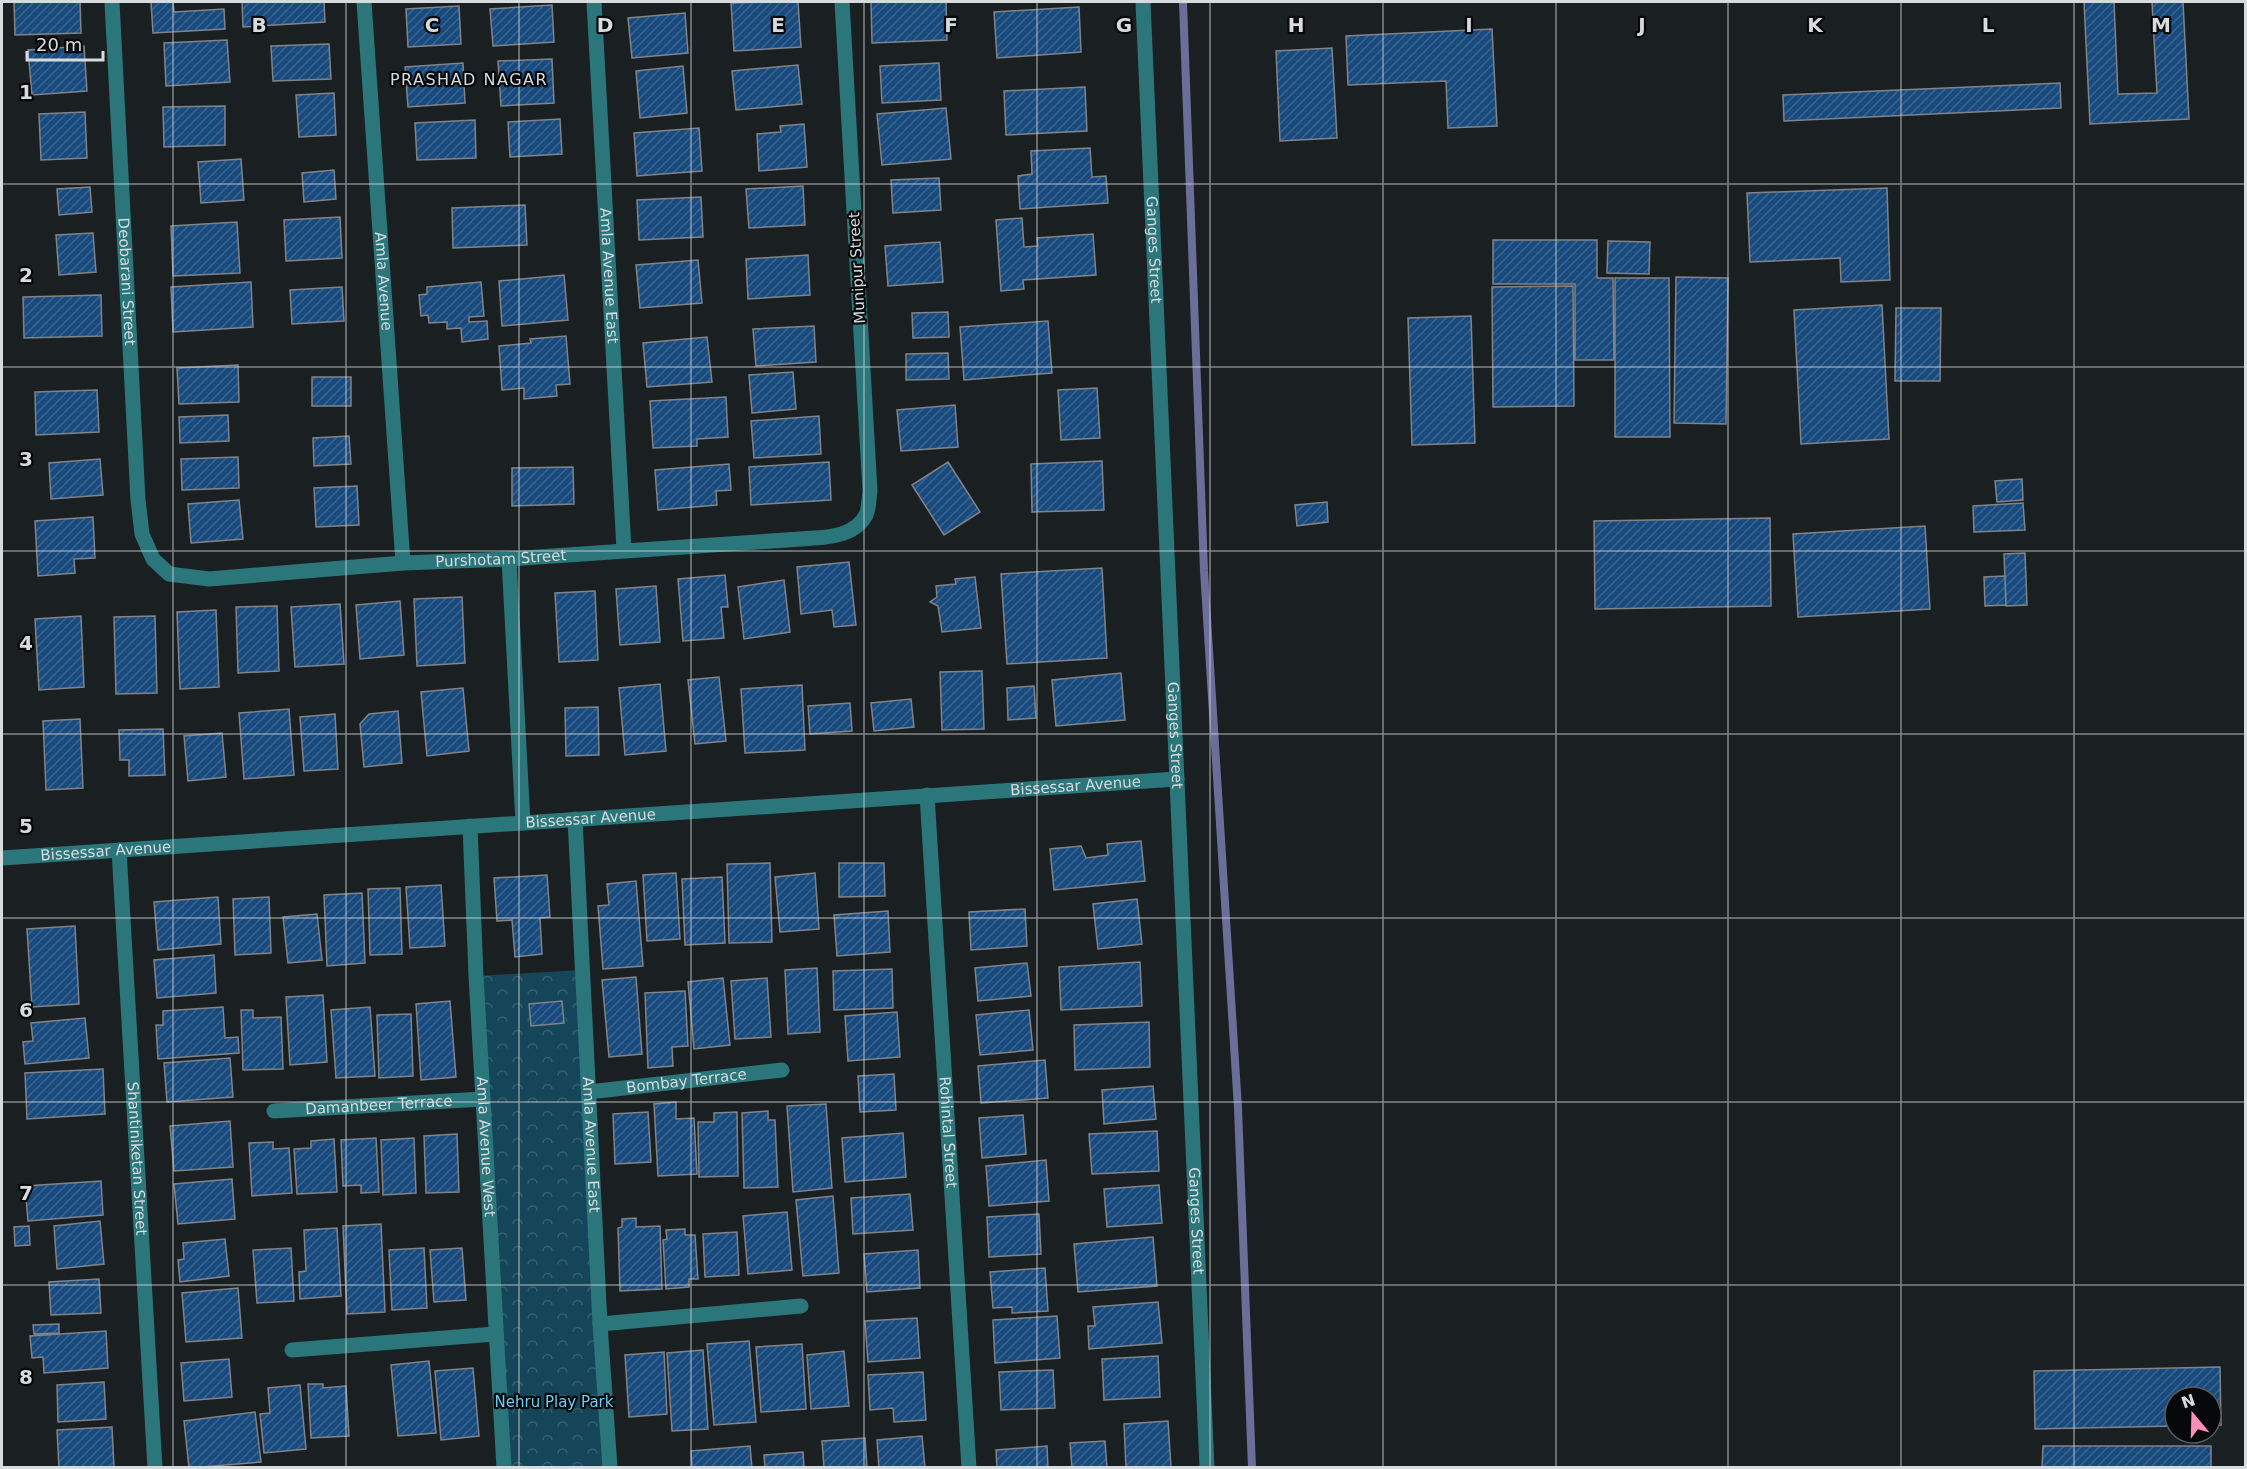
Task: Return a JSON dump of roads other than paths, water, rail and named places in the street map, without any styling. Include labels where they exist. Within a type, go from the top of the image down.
[{"type":"street","name":"Deobarani Street","points":[[112,2],[138,500],[142,534],[153,559]]},
{"type":"street","name":"Amla Avenue","points":[[364,2],[404,563]]},
{"type":"street","name":"Amla Avenue East","points":[[594,2],[624,550]]},
{"type":"street","name":"Munipur Street","points":[[842,2],[870,491],[866,515],[853,528]]},
{"type":"street","name":"Ganges Street","points":[[1143,2],[1207,1467]]},
{"type":"street","name":"Purshotam Street","points":[[153,559],[169,574],[208,579],[404,563],[509,559],[837,537],[853,528]]},
{"type":"street","points":[[509,559],[523,823]]},
{"type":"street","name":"Bissessar Avenue","points":[[2,858],[1178,779]]},
{"type":"street","name":"Rohintal Street","points":[[927,795],[969,1467]]},
{"type":"street","name":"Amla Avenue East","points":[[575,819],[600,1324],[610,1467]]},
{"type":"street","name":"Amla Avenue West","points":[[470,826],[495,1334],[504,1467]]},
{"type":"street","name":"Shantiniketan Street","points":[[119,850],[155,1467]]},
{"type":"street","name":"Bombay Terrace","points":[[589,1092],[782,1070]]},
{"type":"street","name":"Damanbeer Terrace","points":[[274,1111],[483,1099]]},
{"type":"street","points":[[600,1324],[801,1306]]},
{"type":"street","points":[[292,1350],[495,1334]]},
{"type":"waterway","points":[[1183,2],[1204,571],[1238,1108],[1252,1468]]},
{"type":"district","name":"PRASHAD NAGAR","points":[[469,79]]},
{"type":"park label","name":"Nehru Play Park","points":[[554,1402]]}]
